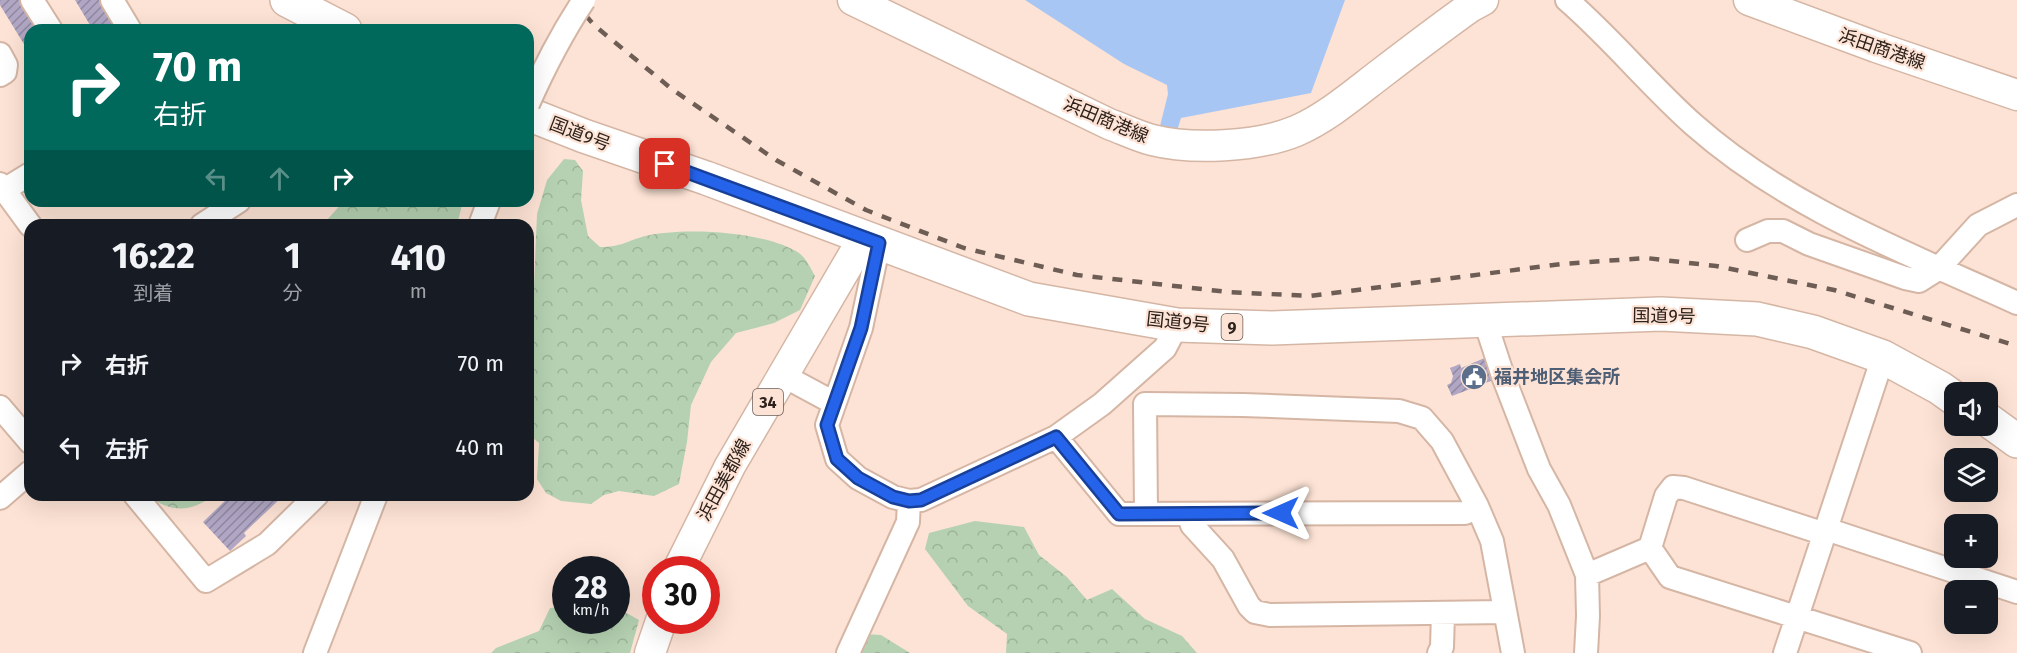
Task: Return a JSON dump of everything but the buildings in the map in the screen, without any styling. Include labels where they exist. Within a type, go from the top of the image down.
[{"type":"highway","points":[[287,0],[333,24]]},
{"type":"highway","name":"国道9号","points":[[534,116],[1029,299],[1177,325],[1272,328],[1661,314],[1757,319],[1813,332],[1883,357],[1944,391]]},
{"type":"highway","points":[[1998,427],[2017,441]]},
{"type":"main road","name":"浜田商港線","points":[[853,0],[1109,124],[1152,140],[1206,146],[1230,145],[1275,137],[1295,131],[1315,121],[1340,105],[1470,7],[1483,0]]},
{"type":"main road","name":"浜田商港線","points":[[1749,0],[1876,47],[2017,95]]},
{"type":"main road","name":"浜田美都線","points":[[685,556],[730,466],[784,376],[871,240]]},
{"type":"main road","points":[[650,653],[657,634]]},
{"type":"street","points":[[32,0],[47,24]]},
{"type":"street","points":[[112,0],[126,24]]},
{"type":"street","points":[[534,90],[566,27],[584,0]]},
{"type":"street","points":[[1567,0],[1587,17],[1694,125],[1740,161],[1795,199],[1852,229],[2017,303]]},
{"type":"street","points":[[0,54],[6,65],[5,72],[0,75]]},
{"type":"street","points":[[24,177],[2,187],[26,219]]},
{"type":"street","points":[[1748,240],[1768,231],[1783,231],[1809,244],[1919,282],[1938,269],[1978,225],[2017,205]]},
{"type":"street","points":[[211,219],[230,207]]},
{"type":"street","points":[[871,240],[861,328],[827,425],[837,459],[858,478],[882,493],[909,501],[921,500],[1056,437],[1102,404],[1165,348],[1177,325]]},
{"type":"street","points":[[1485,321],[1503,376],[1539,469],[1559,505],[1587,575],[1586,653]]},
{"type":"street","points":[[1785,653],[1883,357]]},
{"type":"street","points":[[784,376],[834,403]]},
{"type":"street","points":[[1146,513],[1145,404],[1399,411],[1422,418],[1442,441],[1477,506],[1492,541],[1513,653]]},
{"type":"street","points":[[0,407],[24,435]]},
{"type":"street","points":[[1056,437],[1119,514],[1465,513],[1477,506]]},
{"type":"street","points":[[0,498],[24,477]]},
{"type":"street","points":[[1587,575],[1650,548],[1666,496],[1673,487],[1678,486],[2017,592]]},
{"type":"street","points":[[140,501],[206,581],[267,544],[311,501]]},
{"type":"street","points":[[315,653],[374,501]]},
{"type":"street","points":[[848,653],[908,522],[909,501]]},
{"type":"street","points":[[1188,514],[1192,525],[1223,559],[1249,606],[1255,612],[1270,615],[1505,612]]},
{"type":"street","points":[[1650,548],[1670,577],[1910,653]]},
{"type":"street","points":[[1439,653],[1442,647],[1443,613]]},
{"type":"green space","points":[[564,159],[575,160],[583,171],[581,200],[588,236],[600,247],[619,245],[661,233],[724,233],[766,240],[799,253],[815,276],[800,310],[774,323],[736,333],[711,362],[691,405],[679,484],[654,496],[619,491],[604,495],[591,504],[561,501],[546,493],[537,479],[539,443],[534,439],[534,288],[537,214],[547,180]]},
{"type":"green space","points":[[339,207],[462,207],[458,219],[328,219]]},
{"type":"green space","points":[[155,501],[205,501],[188,508],[163,505]]},
{"type":"green space","points":[[975,521],[1024,527],[1039,555],[1067,577],[1087,600],[1112,589],[1145,619],[1182,636],[1197,653],[1006,653],[1007,634],[968,606],[925,549],[929,533]]},
{"type":"green space","points":[[552,608],[552,634],[630,634],[630,615],[639,620],[630,653],[491,653],[496,648],[539,631]]},
{"type":"green space","points":[[864,634],[881,635],[910,653],[855,653]]},
{"type":"water","points":[[1025,0],[1345,0],[1311,93],[1181,118],[1176,134],[1159,130],[1168,94],[1167,85],[1124,64]]},
{"type":"railway","points":[[572,0],[595,26],[673,90],[776,160],[866,210],[964,248],[1077,275],[1228,292],[1310,296],[1562,264],[1646,258],[1716,266],[1834,290],[2017,346]]},
{"type":"place","name":"福井地区集会所","points":[[1474,377]]},
{"type":"route","points":[[665,164],[879,243],[861,328],[827,425],[837,459],[858,478],[882,493],[900,500],[921,500],[1056,437],[1119,514],[1281,513]]}]
